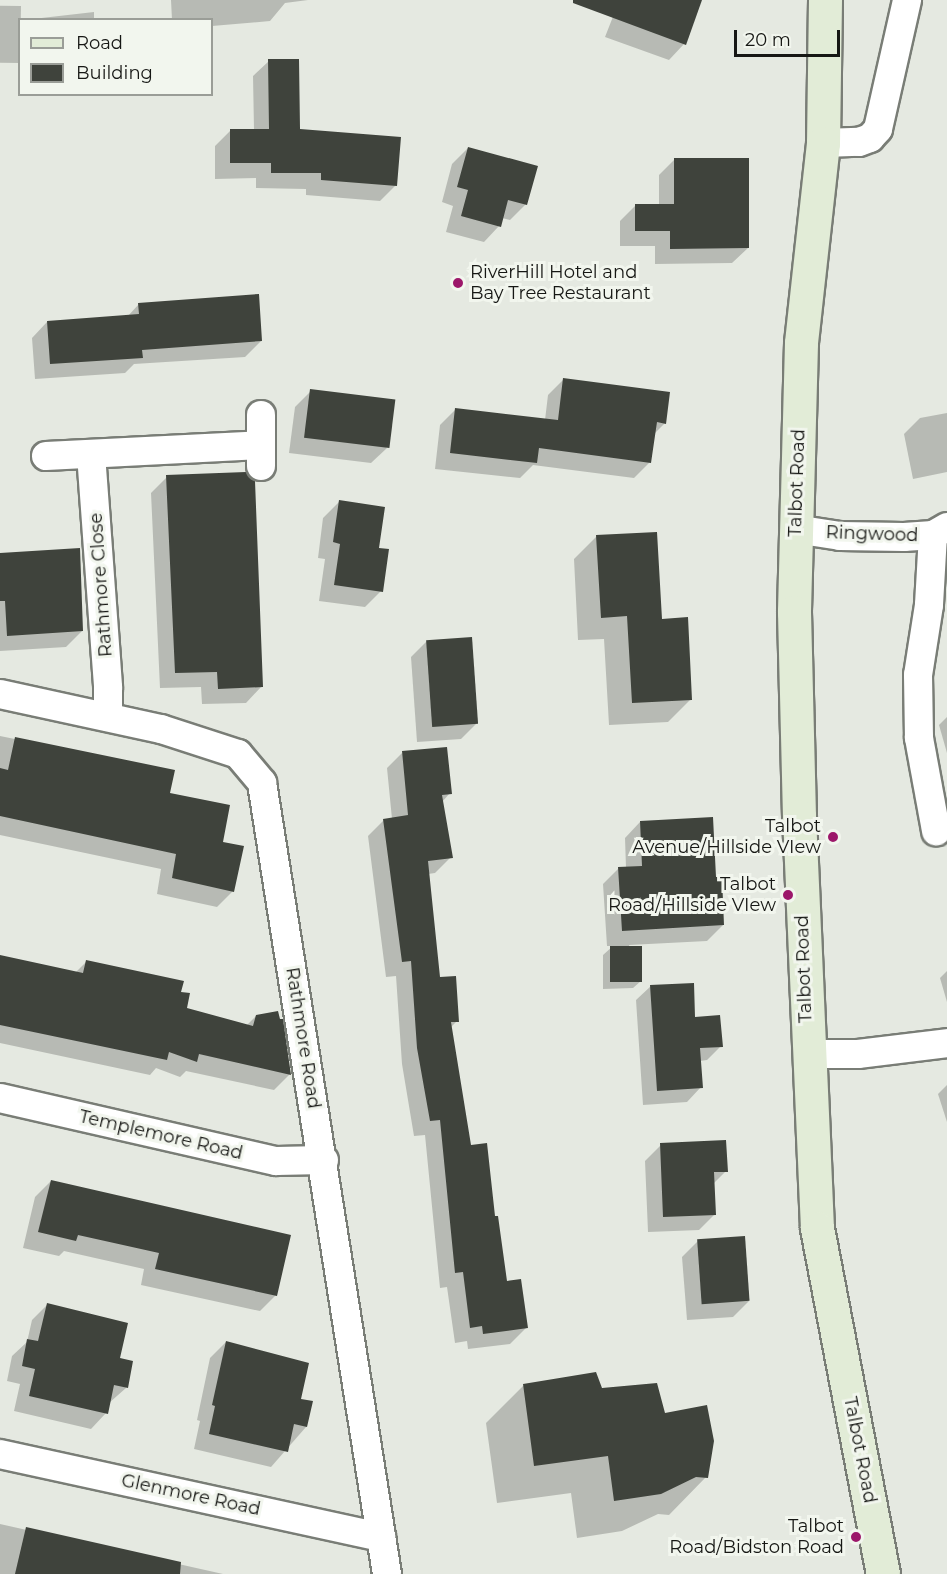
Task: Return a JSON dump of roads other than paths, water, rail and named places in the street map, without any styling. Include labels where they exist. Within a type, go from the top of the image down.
[{"type":"main road","name":"Talbot Road","points":[[825,0],[823,143],[801,343],[795,529],[795,646],[808,1054],[815,1129],[817,1228],[883,1574]]},
{"type":"street","points":[[823,143],[859,142],[870,138],[878,129],[907,0]]},
{"type":"street","points":[[46,456],[91,454],[261,456],[261,415]]},
{"type":"street","name":"Rathmore Close","points":[[91,454],[108,688],[108,717]]},
{"type":"street","name":"Ringwood","points":[[795,529],[840,536],[904,537],[940,531]]},
{"type":"street","points":[[936,831],[919,738],[918,675],[940,531]]},
{"type":"street","name":"Rathmore Road","points":[[0,694],[161,729],[238,754],[262,783],[324,1160],[387,1574]]},
{"type":"street","points":[[808,1054],[858,1054],[947,1043]]},
{"type":"street","name":"Templemore Road","points":[[0,1098],[276,1161],[324,1160]]},
{"type":"street","name":"Glenmore Road","points":[[0,1454],[381,1537]]},
{"type":"place","name":"RiverHill Hotel and Bay Tree Restaurant","points":[[458,283]]},
{"type":"place","name":"Talbot Avenue/Hillside VIew","points":[[833,837]]},
{"type":"place","name":"Talbot Road/Hillside VIew","points":[[788,895]]},
{"type":"place","name":"Talbot Road/Bidston Road","points":[[856,1537]]}]
